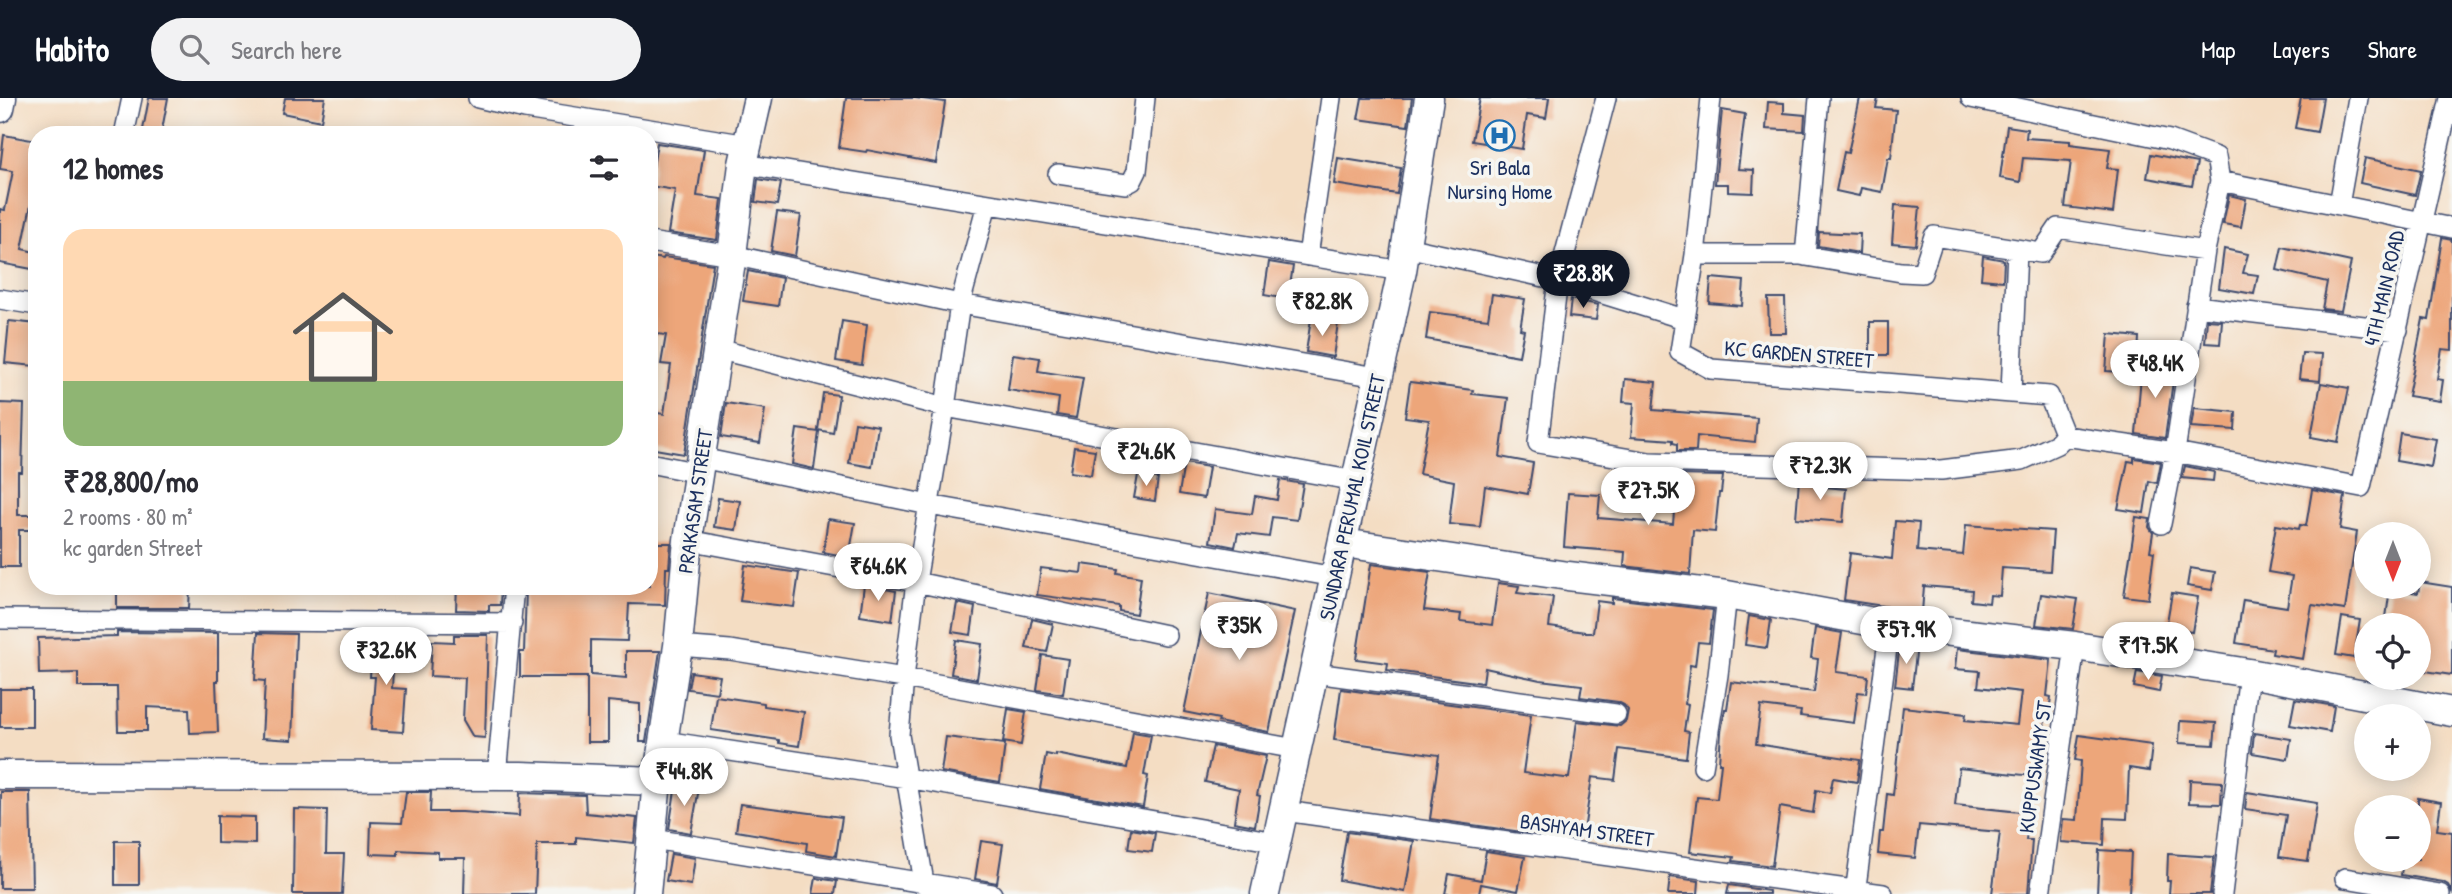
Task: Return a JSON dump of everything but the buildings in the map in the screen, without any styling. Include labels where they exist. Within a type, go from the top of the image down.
[{"type":"street","points":[[0,108],[2,98]]},
{"type":"street","points":[[126,126],[132,98]]},
{"type":"street","points":[[478,98],[526,103],[623,126]]},
{"type":"street","name":"PRAKASAM STREET","points":[[646,894],[657,781],[678,646],[688,540],[733,255],[745,155],[758,98]]},
{"type":"street","points":[[1058,174],[1126,184],[1132,181],[1137,171],[1145,98]]},
{"type":"street","points":[[1308,256],[1331,98]]},
{"type":"street","name":"SUNDARA PERUMAL KOIL STREET","points":[[1265,894],[1404,259],[1429,98]]},
{"type":"street","points":[[1606,98],[1558,279],[1538,443],[1649,462],[1941,470],[2022,460],[2057,444],[2065,436],[2175,452]]},
{"type":"street","name":"KC GARDEN STREET","points":[[1711,98],[1695,255],[1681,352],[1711,369],[2049,396],[2065,436]]},
{"type":"street","points":[[1805,256],[1819,98]]},
{"type":"street","points":[[1971,98],[2170,140],[2216,157],[2221,181],[2205,251],[2175,452],[2161,524]]},
{"type":"street","points":[[2339,205],[2358,98]]},
{"type":"street","name":"4TH MAIN ROAD","points":[[2175,452],[2361,487],[2451,98]]},
{"type":"street","points":[[658,134],[745,155],[987,204],[1308,256],[1404,259],[1558,279],[1684,319]]},
{"type":"street","points":[[2221,181],[2452,229]]},
{"type":"street","points":[[925,889],[900,734],[904,678],[916,582],[960,304],[987,204]]},
{"type":"street","points":[[1695,255],[1805,256],[1922,273],[1934,236],[2041,253],[2058,228],[2205,251]]},
{"type":"street","points":[[658,243],[733,255],[960,304],[1377,377]]},
{"type":"street","points":[[2011,393],[2017,250]]},
{"type":"street","points":[[0,299],[28,304]]},
{"type":"street","points":[[2196,306],[2398,330]]},
{"type":"street","points":[[717,349],[945,407],[1356,481]]},
{"type":"street","points":[[658,463],[700,465],[1335,577]]},
{"type":"street","points":[[688,540],[916,582],[1166,635]]},
{"type":"street","points":[[1343,542],[1568,576],[1727,595],[1890,625],[2075,646],[2249,673],[2452,712]]},
{"type":"street","points":[[498,776],[514,595]]},
{"type":"street","points":[[1703,767],[1718,675],[1727,595]]},
{"type":"street","points":[[0,619],[512,623]]},
{"type":"street","points":[[1855,892],[1890,625]]},
{"type":"street","points":[[678,646],[730,650],[904,678],[1296,749]]},
{"type":"street","name":"KUPPUSWAMY ST","points":[[2039,894],[2075,646]]},
{"type":"street","points":[[1315,673],[1616,714]]},
{"type":"street","points":[[2222,894],[2249,673]]},
{"type":"street","points":[[664,741],[907,778],[1276,842]]},
{"type":"street","points":[[0,775],[498,776],[657,781]]},
{"type":"street","name":"BASHYAM STREET","points":[[1284,811],[1883,894]]},
{"type":"street","points":[[653,839],[925,889],[992,894]]},
{"type":"street","points":[[2345,878],[2440,894]]},
{"type":"place","name":"Sri Bala Nursing Home","points":[[1500,135]]}]
